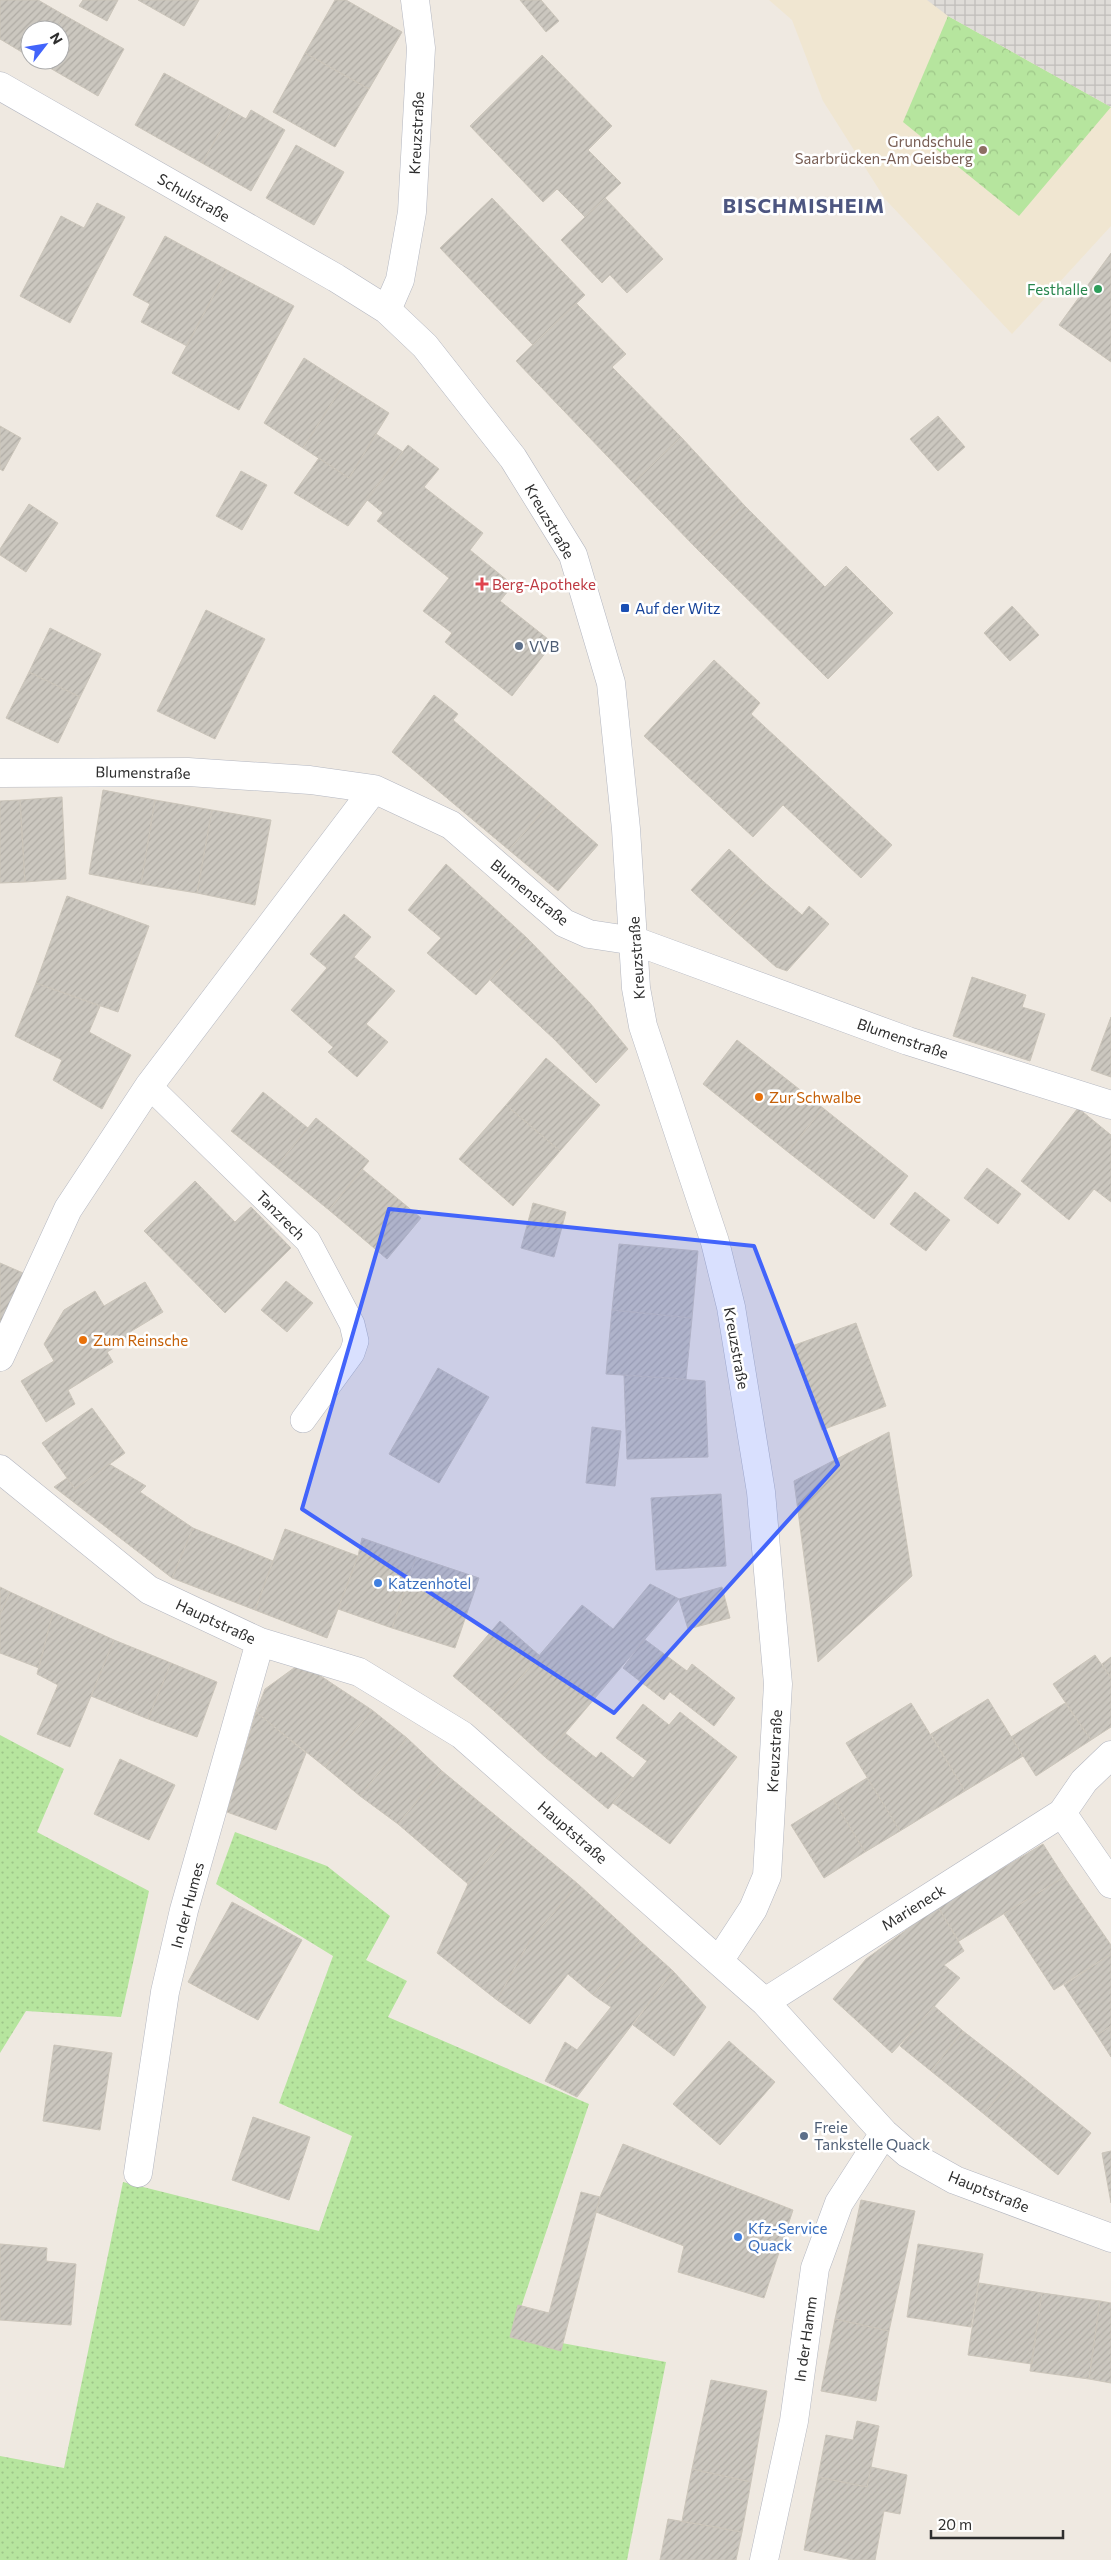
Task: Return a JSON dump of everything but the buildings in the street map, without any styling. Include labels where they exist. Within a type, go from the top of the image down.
[{"type":"street","name":"Kreuzstraße","points":[[415,0],[421,48],[412,212],[400,280],[387,310],[425,346],[513,458],[573,555],[611,682],[634,941],[636,988],[643,1026],[715,1242],[731,1307],[761,1492],[778,1684],[767,1876],[753,1910],[720,1961]]},
{"type":"street","name":"Schulstraße","points":[[0,86],[336,278],[387,310]]},
{"type":"street","name":"Blumenstraße","points":[[0,772],[188,772],[310,780],[374,789],[451,825],[564,924],[589,934],[634,941],[908,1041],[1111,1105]]},
{"type":"street","points":[[0,1357],[68,1209],[149,1086],[374,789]]},
{"type":"street","name":"Hauptstraße","points":[[0,1469],[149,1590],[260,1642],[359,1672],[462,1735],[765,2002],[884,2133],[907,2152],[955,2180],[1111,2238]]},
{"type":"street","name":"In der Humes","points":[[138,2173],[165,1992],[184,1910],[260,1642]]},
{"type":"street","name":"Marieneck","points":[[765,2002],[1062,1813],[1084,1781],[1111,1755]]},
{"type":"street","points":[[1062,1813],[1111,1884]]},
{"type":"street","name":"In der Hamm","points":[[764,2560],[794,2421],[815,2268],[839,2203],[884,2133]]},
{"type":"lane","name":"Tanzrech","points":[[149,1086],[308,1242],[352,1324],[356,1341],[352,1354],[303,1420]]},
{"type":"highlighted area","points":[[389,1209],[754,1246],[838,1465],[614,1713],[302,1509]]},
{"type":"shaded area","name":"Grundschule Saarbrücken-Am Geisberg","points":[[769,0],[1111,0],[1111,226],[1012,334],[885,199],[823,101],[792,20]]},
{"type":"shaded area","points":[[927,0],[1111,0],[1111,107],[948,16]]},
{"type":"green space","points":[[948,16],[1111,107],[1019,216],[903,122]]},
{"type":"green space","points":[[0,1735],[64,1769],[37,1832],[149,1891],[121,2017],[26,2011],[0,2053]]},
{"type":"green space","points":[[235,1832],[327,1866],[390,1916],[366,1960],[407,1981],[388,2017],[589,2104],[512,2334],[666,2362],[627,2560],[0,2560],[0,2456],[64,2468],[123,2182],[319,2231],[352,2136],[279,2103],[333,1956],[216,1884]]},
{"type":"place","name":"Grundschule Saarbrücken-Am Geisberg","points":[[983,150]]},
{"type":"place","name":"Festhalle","points":[[1098,289]]},
{"type":"place","name":"Berg-Apotheke","points":[[482,584]]},
{"type":"place","name":"Auf der Witz","points":[[625,608]]},
{"type":"place","name":"VVB","points":[[519,646]]},
{"type":"place","name":"Zur Schwalbe","points":[[759,1097]]},
{"type":"place","name":"Zum Reinsche","points":[[83,1340]]},
{"type":"place","name":"Katzenhotel","points":[[378,1583]]},
{"type":"place","name":"Freie Tankstelle Quack","points":[[804,2136]]},
{"type":"place","name":"Kfz-Service Quack","points":[[738,2237]]},
{"type":"district","name":"BISCHMISHEIM","points":[[804,205]]}]
